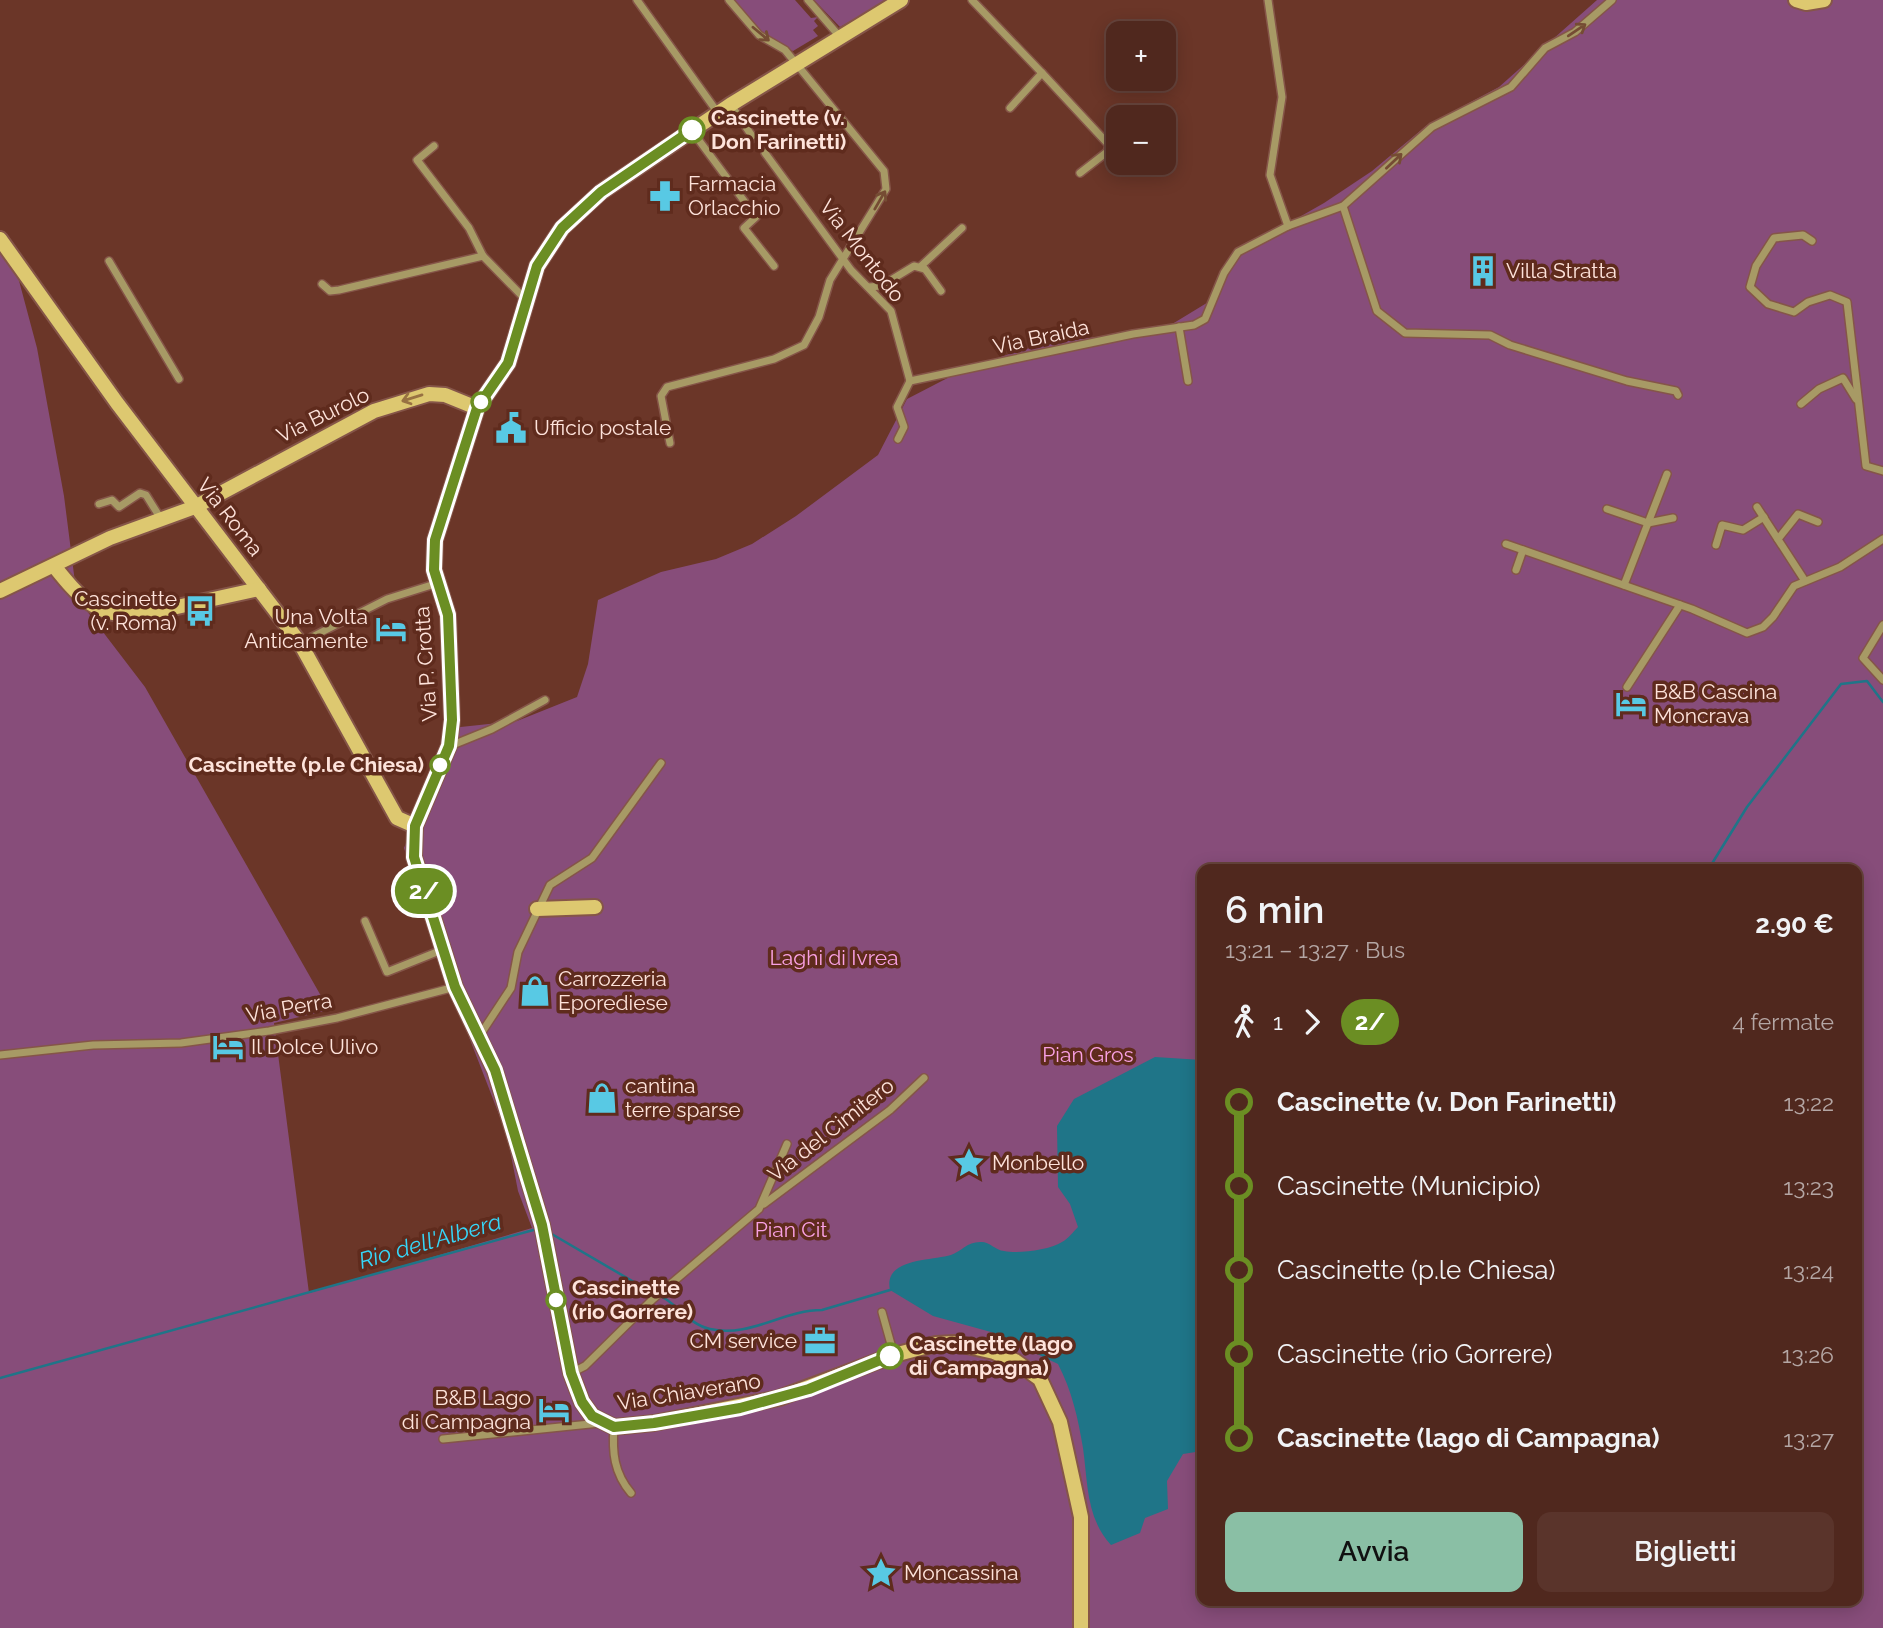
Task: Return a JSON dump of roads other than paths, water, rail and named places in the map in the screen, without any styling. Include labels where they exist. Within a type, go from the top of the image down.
[{"type":"street","points":[[637,0],[724,109],[752,136]]},
{"type":"street","points":[[670,443],[661,396],[667,387],[774,359],[804,345],[819,317],[830,280],[886,189],[884,172],[796,63],[781,47],[759,35],[729,0]]},
{"type":"street","points":[[808,0],[840,37]]},
{"type":"street","name":"Via P. Crotta","points":[[415,826],[449,746],[452,720],[450,642],[445,600],[438,583],[434,550],[438,526],[477,408],[508,363],[537,266],[562,228],[601,192],[627,173],[796,63],[901,0]]},
{"type":"street","points":[[972,0],[1109,145],[1107,152],[1098,161],[1080,173]]},
{"type":"street","points":[[1268,0],[1282,97],[1270,175],[1288,226]]},
{"type":"street","points":[[1612,0],[1575,32],[1545,48],[1511,87],[1432,127],[1343,206],[1377,311],[1405,333],[1490,335],[1510,345],[1627,380],[1676,391],[1678,395]]},
{"type":"street","points":[[1796,0],[1824,0]]},
{"type":"street","points":[[1010,108],[1042,73]]},
{"type":"street","points":[[691,131],[756,217],[744,228],[774,266]]},
{"type":"street","points":[[434,146],[417,160],[469,228],[483,256],[526,300]]},
{"type":"street","name":"Via Montodo","points":[[765,153],[851,270],[891,311],[910,381]]},
{"type":"street","name":"Via Braida","points":[[910,381],[1179,327],[1205,319],[1224,273],[1238,252],[1288,226],[1343,206]]},
{"type":"street","points":[[869,287],[881,286],[905,269],[920,267],[962,228]]},
{"type":"street","points":[[1812,241],[1803,235],[1774,238],[1756,267],[1749,287],[1769,304],[1794,312],[1808,302],[1830,295],[1847,302],[1866,466],[1883,471]]},
{"type":"street","name":"Via Roma","points":[[0,239],[195,506],[300,643],[397,818],[415,826]]},
{"type":"street","points":[[322,285],[330,291],[339,290],[483,256]]},
{"type":"street","points":[[108,261],[179,379]]},
{"type":"street","points":[[920,267],[941,292]]},
{"type":"street","points":[[1179,327],[1188,381]]},
{"type":"street","points":[[1801,404],[1819,389],[1843,379],[1859,403]]},
{"type":"street","points":[[898,439],[904,427],[897,407],[910,381]]},
{"type":"street","name":"Via Burolo","points":[[0,591],[110,538],[195,506],[348,423],[413,397],[445,395],[477,408]]},
{"type":"street","points":[[1624,585],[1667,474]]},
{"type":"street","points":[[99,504],[111,500],[120,507],[140,494],[146,495],[162,520]]},
{"type":"street","points":[[1757,507],[1804,581]]},
{"type":"street","points":[[1607,509],[1648,523],[1673,518]]},
{"type":"street","points":[[1778,539],[1798,514],[1818,522]]},
{"type":"street","points":[[1716,545],[1722,525],[1744,530],[1763,517]]},
{"type":"street","points":[[1506,544],[1680,605],[1747,633],[1763,627],[1794,586],[1840,567],[1883,539]]},
{"type":"street","points":[[1516,570],[1522,550]]},
{"type":"street","points":[[54,566],[78,597],[117,616],[136,617],[259,589]]},
{"type":"street","points":[[300,643],[387,598],[438,583]]},
{"type":"street","points":[[1627,687],[1680,605]]},
{"type":"street","points":[[1883,625],[1880,636],[1863,658],[1883,680]]},
{"type":"street","points":[[449,746],[492,729],[545,700]]},
{"type":"street","points":[[480,1035],[511,988],[518,952],[537,909],[554,881],[592,858],[661,763]]},
{"type":"street","name":"Via Chiaverano","points":[[415,826],[414,857],[442,950],[455,987],[495,1070],[543,1230],[571,1373],[582,1402],[607,1425],[654,1423],[779,1398],[894,1355],[936,1344],[975,1347],[1015,1361],[1040,1379],[1053,1401],[1060,1422],[1081,1517],[1081,1628]]},
{"type":"street","points":[[537,909],[595,907]]},
{"type":"street","points":[[365,920],[387,972],[442,950]]},
{"type":"street","name":"Via Perra","points":[[0,1055],[93,1045],[181,1043],[269,1031],[348,1015],[455,987]]},
{"type":"street","name":"Via del Cimitero","points":[[571,1373],[584,1366],[661,1291],[759,1209],[890,1110],[924,1078]]},
{"type":"street","points":[[759,1209],[786,1144]]},
{"type":"street","points":[[882,1312],[894,1355]]},
{"type":"street","points":[[443,1439],[607,1425],[621,1482],[631,1493]]},
{"type":"water","points":[[1155,1057],[1197,1060],[1197,1452],[1183,1454],[1167,1481],[1168,1509],[1145,1518],[1140,1533],[1111,1545],[1092,1512],[1077,1415],[1058,1364],[991,1332],[933,1316],[890,1290],[890,1280],[901,1266],[951,1255],[975,1242],[983,1242],[1010,1252],[1034,1251],[1056,1245],[1078,1227],[1070,1204],[1058,1187],[1057,1126],[1074,1099]]},
{"type":"waterway","points":[[1712,864],[1747,807],[1841,684],[1867,681],[1883,702]]},
{"type":"waterway","name":"Rio dell'Albera","points":[[0,1378],[537,1229]]},
{"type":"waterway","name":"Rio dell'Albera","points":[[550,1233],[659,1295],[694,1322],[710,1329],[725,1331],[753,1327],[890,1290]]},
{"type":"tunnel","points":[[752,136],[765,153]]},
{"type":"place","name":"Cascinette (v. Don Farinetti)","points":[[692,130]]},
{"type":"place","name":"Farmacia Orlacchio","points":[[665,196]]},
{"type":"place","name":"Villa Stratta","points":[[1483,271]]},
{"type":"place","name":"Ufficio postale","points":[[511,428]]},
{"type":"place","name":"Cascinette (v. Roma)","points":[[200,611]]},
{"type":"place","name":"Una Volta Anticamente","points":[[391,629]]},
{"type":"place","name":"B&B Cascina Moncrava","points":[[1631,704]]},
{"type":"place","name":"Cascinette (p.le Chiesa)","points":[[440,765]]},
{"type":"place","name":"Carrozzeria Eporediese","points":[[535,991]]},
{"type":"place","name":"Il Dolce Ulivo","points":[[228,1047]]},
{"type":"place","name":"cantina terre sparse","points":[[602,1098]]},
{"type":"place","name":"Monbello","points":[[969,1163]]},
{"type":"place","name":"Cascinette (rio Gorrere)","points":[[556,1300]]},
{"type":"place","name":"CM service","points":[[820,1341]]},
{"type":"place","name":"Cascinette (lago di Campagna)","points":[[890,1356]]},
{"type":"place","name":"B&B Lago di Campagna","points":[[554,1410]]},
{"type":"place","name":"Moncassina","points":[[881,1573]]},
{"type":"park label","name":"Laghi di Ivrea","points":[[834,958]]},
{"type":"park label","name":"Pian Gros","points":[[1088,1055]]},
{"type":"park label","name":"Pian Cit","points":[[791,1230]]}]
